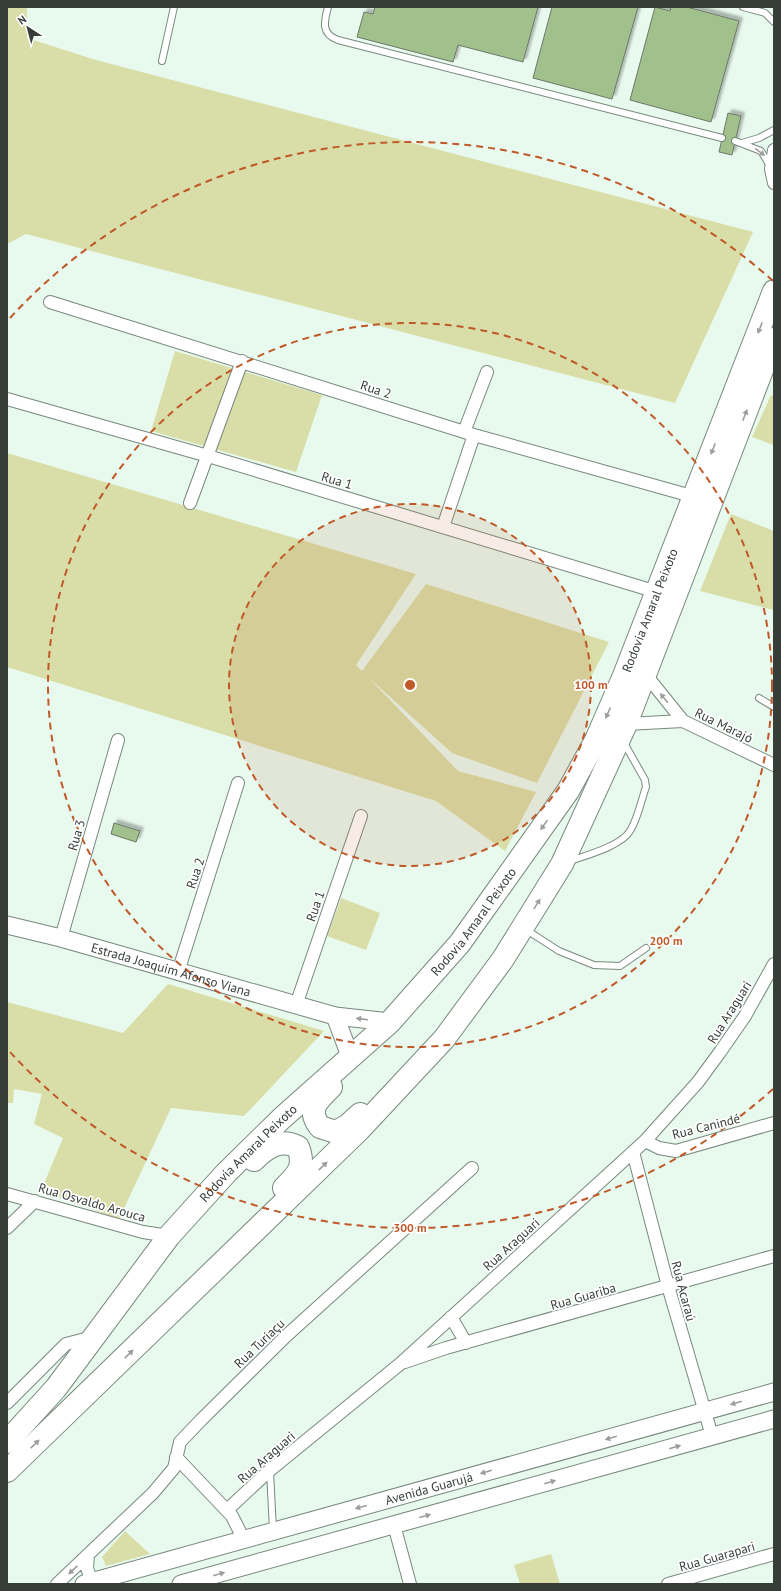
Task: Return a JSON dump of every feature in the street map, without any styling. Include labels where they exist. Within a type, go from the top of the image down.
[{"type":"highway","name":"Rodovia Amaral Peixoto","points":[[7,1442],[56,1388],[169,1236],[232,1168],[282,1118],[390,1022],[448,956],[568,791],[599,733],[623,678],[695,497],[774,291]]},
{"type":"highway","name":"Rodovia Amaral Peixoto","points":[[7,1471],[354,1135],[444,1040],[518,933],[562,864],[623,730],[646,675],[774,339]]},
{"type":"highway","points":[[448,956],[440,977],[407,1017],[330,1088],[318,1102],[313,1110],[313,1116],[320,1127],[336,1132],[348,1125],[385,1090],[442,1029],[491,962],[518,933]]},
{"type":"highway","points":[[78,1359],[98,1345],[168,1256],[239,1175],[261,1153],[274,1145],[283,1142],[298,1147],[302,1158],[300,1170],[183,1289],[163,1320]]},
{"type":"street","points":[[774,150],[771,169],[774,183]]},
{"type":"street","name":"Rua 2","points":[[50,302],[242,361],[469,434],[695,497]]},
{"type":"street","points":[[190,503],[242,361]]},
{"type":"street","points":[[443,527],[487,372]]},
{"type":"street","name":"Rua 1","points":[[7,398],[208,456],[657,592]]},
{"type":"street","name":"Rua Marajó","points":[[646,675],[683,721],[774,765]]},
{"type":"street","name":"Rua Marajó","points":[[623,730],[683,721]]},
{"type":"street","name":"Rua 3","points":[[61,938],[118,740]]},
{"type":"street","name":"Rua 2","points":[[178,972],[238,783]]},
{"type":"street","name":"Rua 1","points":[[296,1005],[361,816]]},
{"type":"street","name":"Estrada Joaquim Afonso Viana","points":[[7,925],[61,938],[335,1016],[390,1022]]},
{"type":"street","name":"Rua Araguari","points":[[227,1510],[270,1470],[400,1364],[645,1141],[698,1082],[720,1052],[745,1016],[774,964]]},
{"type":"street","points":[[335,1016],[350,1056]]},
{"type":"street","name":"Rua Canindé","points":[[645,1141],[659,1148],[676,1150],[774,1123]]},
{"type":"street","name":"Rua Acaraú","points":[[633,1152],[668,1286],[712,1436]]},
{"type":"street","name":"Rua Turiaçu","points":[[57,1584],[153,1493],[171,1473],[180,1442],[286,1336],[472,1168]]},
{"type":"street","name":"Rua Osvaldo Arouca","points":[[7,1194],[143,1232],[169,1236]]},
{"type":"street","points":[[7,1228],[35,1201]]},
{"type":"street","name":"Rua Guariba","points":[[400,1364],[466,1343],[774,1256]]},
{"type":"street","points":[[451,1317],[466,1343]]},
{"type":"street","points":[[7,1403],[66,1344],[94,1336]]},
{"type":"street","name":"Avenida Guarujá","points":[[90,1583],[774,1392]]},
{"type":"street","name":"Avenida Guarujá","points":[[181,1584],[774,1419]]},
{"type":"street","points":[[176,1457],[238,1523],[244,1540]]},
{"type":"street","points":[[394,1525],[410,1584]]},
{"type":"street","points":[[274,1531],[280,1556]]},
{"type":"street","name":"Rua Guarapari","points":[[668,1584],[774,1554]]},
{"type":"street","points":[[88,1556],[87,1568],[90,1583]]},
{"type":"lane","points":[[162,61],[174,7]]},
{"type":"lane","points":[[328,7],[325,19],[325,30],[331,38],[722,138]]},
{"type":"lane","points":[[743,7],[768,14],[774,22]]},
{"type":"lane","points":[[771,169],[764,153],[754,147],[738,142],[760,138],[774,130]]},
{"type":"lane","points":[[758,698],[774,707]]},
{"type":"lane","points":[[562,864],[615,844],[624,839],[631,830],[646,787],[645,780],[623,730]]},
{"type":"lane","points":[[518,933],[594,965],[620,966],[646,948]]},
{"type":"lane","points":[[270,1470],[274,1531]]},
{"type":"green space","points":[[7,7],[27,7],[27,38],[96,60],[753,232],[675,403],[26,234],[7,244]]},
{"type":"green space","points":[[175,351],[322,395],[296,472],[151,431]]},
{"type":"green space","points":[[771,395],[774,396],[774,445],[752,437]]},
{"type":"green space","points":[[7,453],[416,574],[356,665],[362,671],[426,584],[609,642],[537,783],[452,753],[368,677],[458,771],[536,792],[505,851],[436,801],[7,667]]},
{"type":"green space","points":[[731,514],[774,531],[774,610],[700,591]]},
{"type":"green space","points":[[341,898],[380,913],[366,950],[327,936]]},
{"type":"green space","points":[[168,984],[324,1031],[244,1116],[171,1108],[119,1219],[41,1191],[63,1138],[34,1124],[42,1094],[14,1089],[13,1103],[7,1103],[7,1002],[123,1033]]},
{"type":"green space","points":[[125,1531],[150,1554],[106,1566],[102,1557]]},
{"type":"green space","points":[[551,1554],[560,1584],[520,1584],[514,1565]]},
{"type":"building","points":[[375,7],[538,7],[523,62],[458,45],[453,62],[357,37],[364,12],[373,14]]},
{"type":"building","points":[[552,7],[638,7],[612,99],[533,78]]},
{"type":"building","points":[[655,7],[670,11],[671,7],[687,7],[739,21],[711,122],[630,100]]},
{"type":"building","points":[[728,113],[741,116],[732,155],[719,152]]},
{"type":"building","points":[[114,823],[140,831],[136,842],[111,834]]}]
